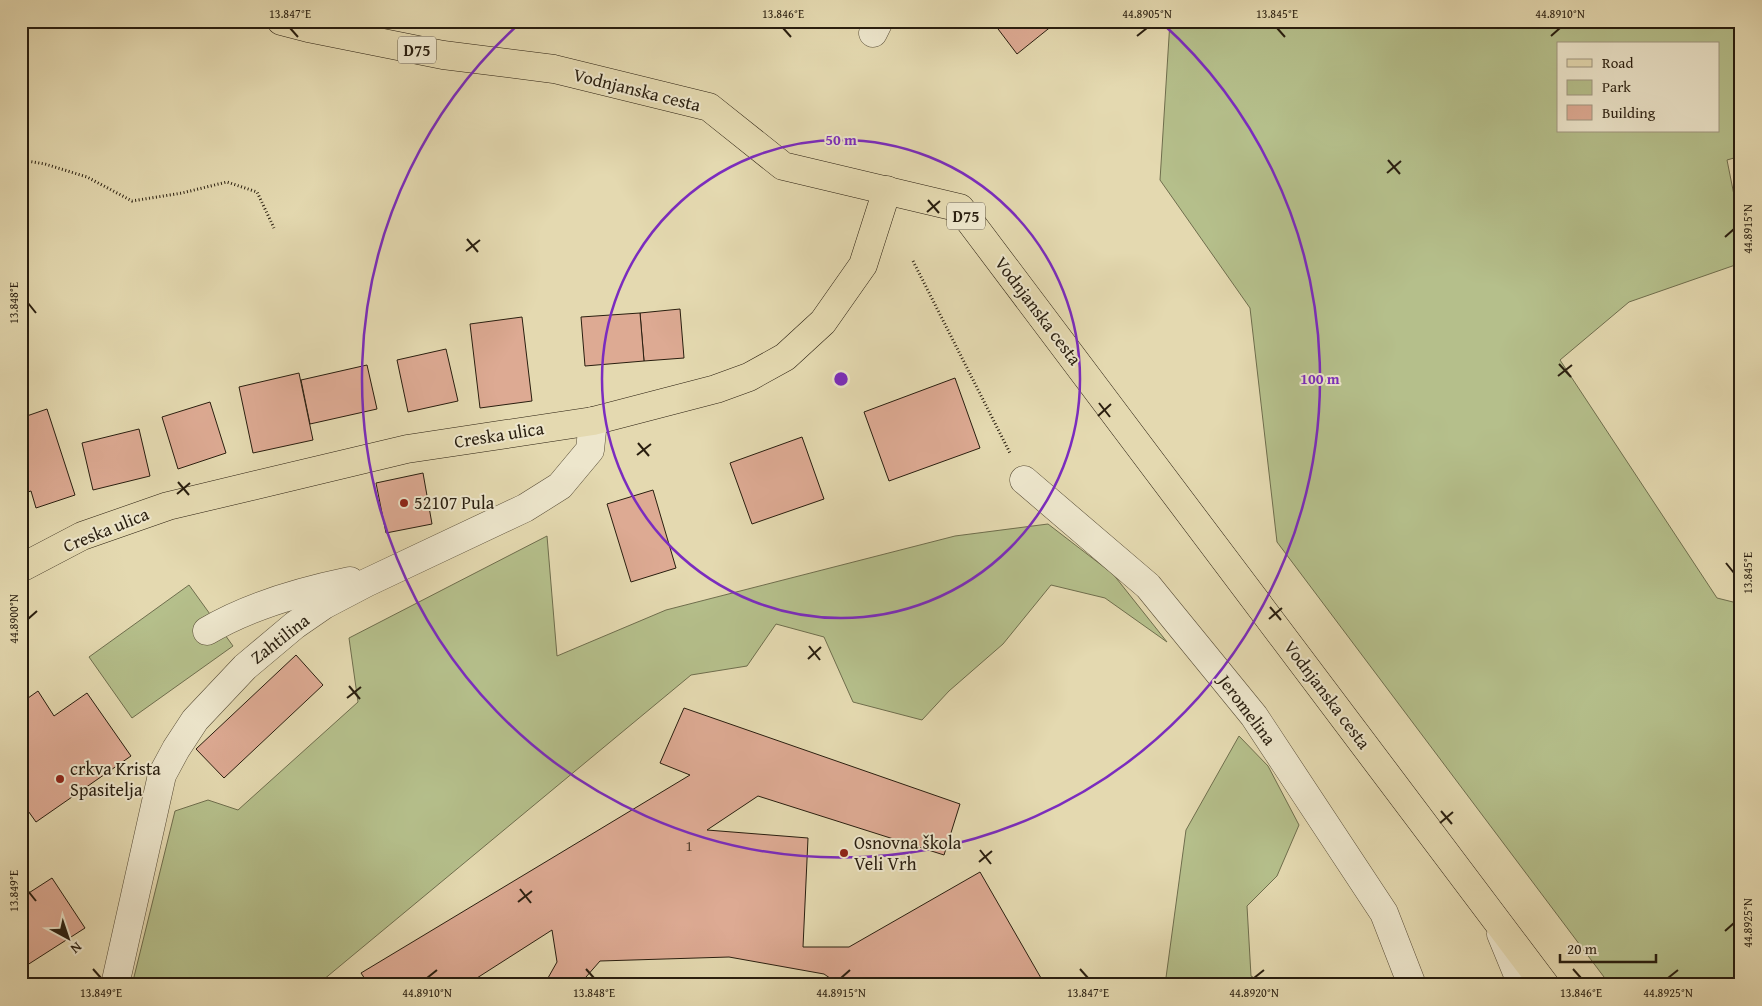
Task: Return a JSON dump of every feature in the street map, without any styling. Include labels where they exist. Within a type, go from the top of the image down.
[{"type":"main road","name":"Vodnjanska cesta","points":[[281,21],[443,55],[554,69],[709,107],[783,166],[960,208],[1545,985]]},
{"type":"main road","name":"Creska ulica","points":[[21,568],[82,536],[168,506],[407,449],[593,421],[716,389],[749,377],[785,356],[822,322],[863,265],[887,190]]},
{"type":"street","name":"Zahtilina","points":[[116,985],[162,774],[195,720],[245,666],[295,625],[324,605],[366,583],[525,508],[560,486],[590,450],[593,421]]},
{"type":"street","name":"Jeromelina","points":[[1024,480],[1148,586],[1254,716],[1384,912],[1412,985]]},
{"type":"street","points":[[207,630],[244,612],[317,588],[353,580],[366,583]]},
{"type":"street","points":[[1496,921],[1522,985]]},
{"type":"path","points":[[21,160],[45,164],[87,177],[132,201],[182,193],[227,182],[257,192],[274,228]]},
{"type":"path","points":[[913,261],[1024,480]]},
{"type":"green space","points":[[1170,21],[1741,21],[1741,156],[1727,160],[1741,230],[1741,263],[1629,302],[1560,360],[1717,598],[1741,604],[1741,985],[1610,985],[1277,542],[1250,308],[1160,180]]},
{"type":"green space","points":[[1048,524],[1113,574],[1167,642],[1105,598],[1051,585],[1003,644],[949,691],[922,720],[853,702],[824,637],[776,624],[747,666],[691,675],[317,985],[132,985],[175,811],[208,800],[238,810],[358,702],[349,638],[547,536],[557,656],[666,610],[955,536]]},
{"type":"green space","points":[[189,585],[233,646],[132,718],[89,657]]},
{"type":"green space","points":[[1239,736],[1268,766],[1299,825],[1277,876],[1247,906],[1251,976],[1266,985],[1165,985],[1186,830]]},
{"type":"building","points":[[992,21],[1058,21],[1017,54]]},
{"type":"building","points":[[680,309],[684,358],[644,361],[640,313]]},
{"type":"building","points":[[640,313],[644,361],[585,366],[581,317]]},
{"type":"building","points":[[522,317],[532,401],[480,408],[470,324]]},
{"type":"building","points":[[446,349],[458,401],[408,412],[397,360]]},
{"type":"building","points":[[367,365],[377,409],[310,424],[301,380]]},
{"type":"building","points":[[299,373],[313,440],[253,453],[239,387]]},
{"type":"building","points":[[955,378],[980,448],[889,481],[864,412]]},
{"type":"building","points":[[210,402],[226,453],[178,469],[162,417]]},
{"type":"building","points":[[47,409],[75,495],[36,508],[31,491],[21,494],[21,418]]},
{"type":"building","points":[[139,429],[150,476],[93,490],[82,443]]},
{"type":"building","points":[[802,437],[824,499],[752,524],[730,463]]},
{"type":"building","name":"52107 Pula","points":[[423,473],[432,524],[386,533],[376,483]]},
{"type":"building","points":[[653,490],[676,568],[631,582],[607,504]]},
{"type":"building","points":[[296,655],[323,685],[224,778],[196,749]]},
{"type":"building","name":"crkva Krista Spasitelja","points":[[38,691],[54,716],[87,693],[131,756],[36,822],[21,801],[21,703]]},
{"type":"building","points":[[684,708],[960,804],[944,855],[758,796],[707,830],[808,838],[803,947],[849,947],[980,872],[1045,985],[840,985],[824,974],[729,957],[600,961],[579,985],[544,985],[557,962],[552,930],[466,985],[369,985],[361,973],[690,775],[660,763]]},
{"type":"building","points":[[52,878],[85,928],[21,969],[21,898]]},
{"type":"place","name":"52107 Pula","points":[[404,503]]},
{"type":"place","name":"crkva Krista Spasitelja","points":[[60,779]]},
{"type":"place","name":"Osnovna škola Veli Vrh","points":[[844,853]]}]
